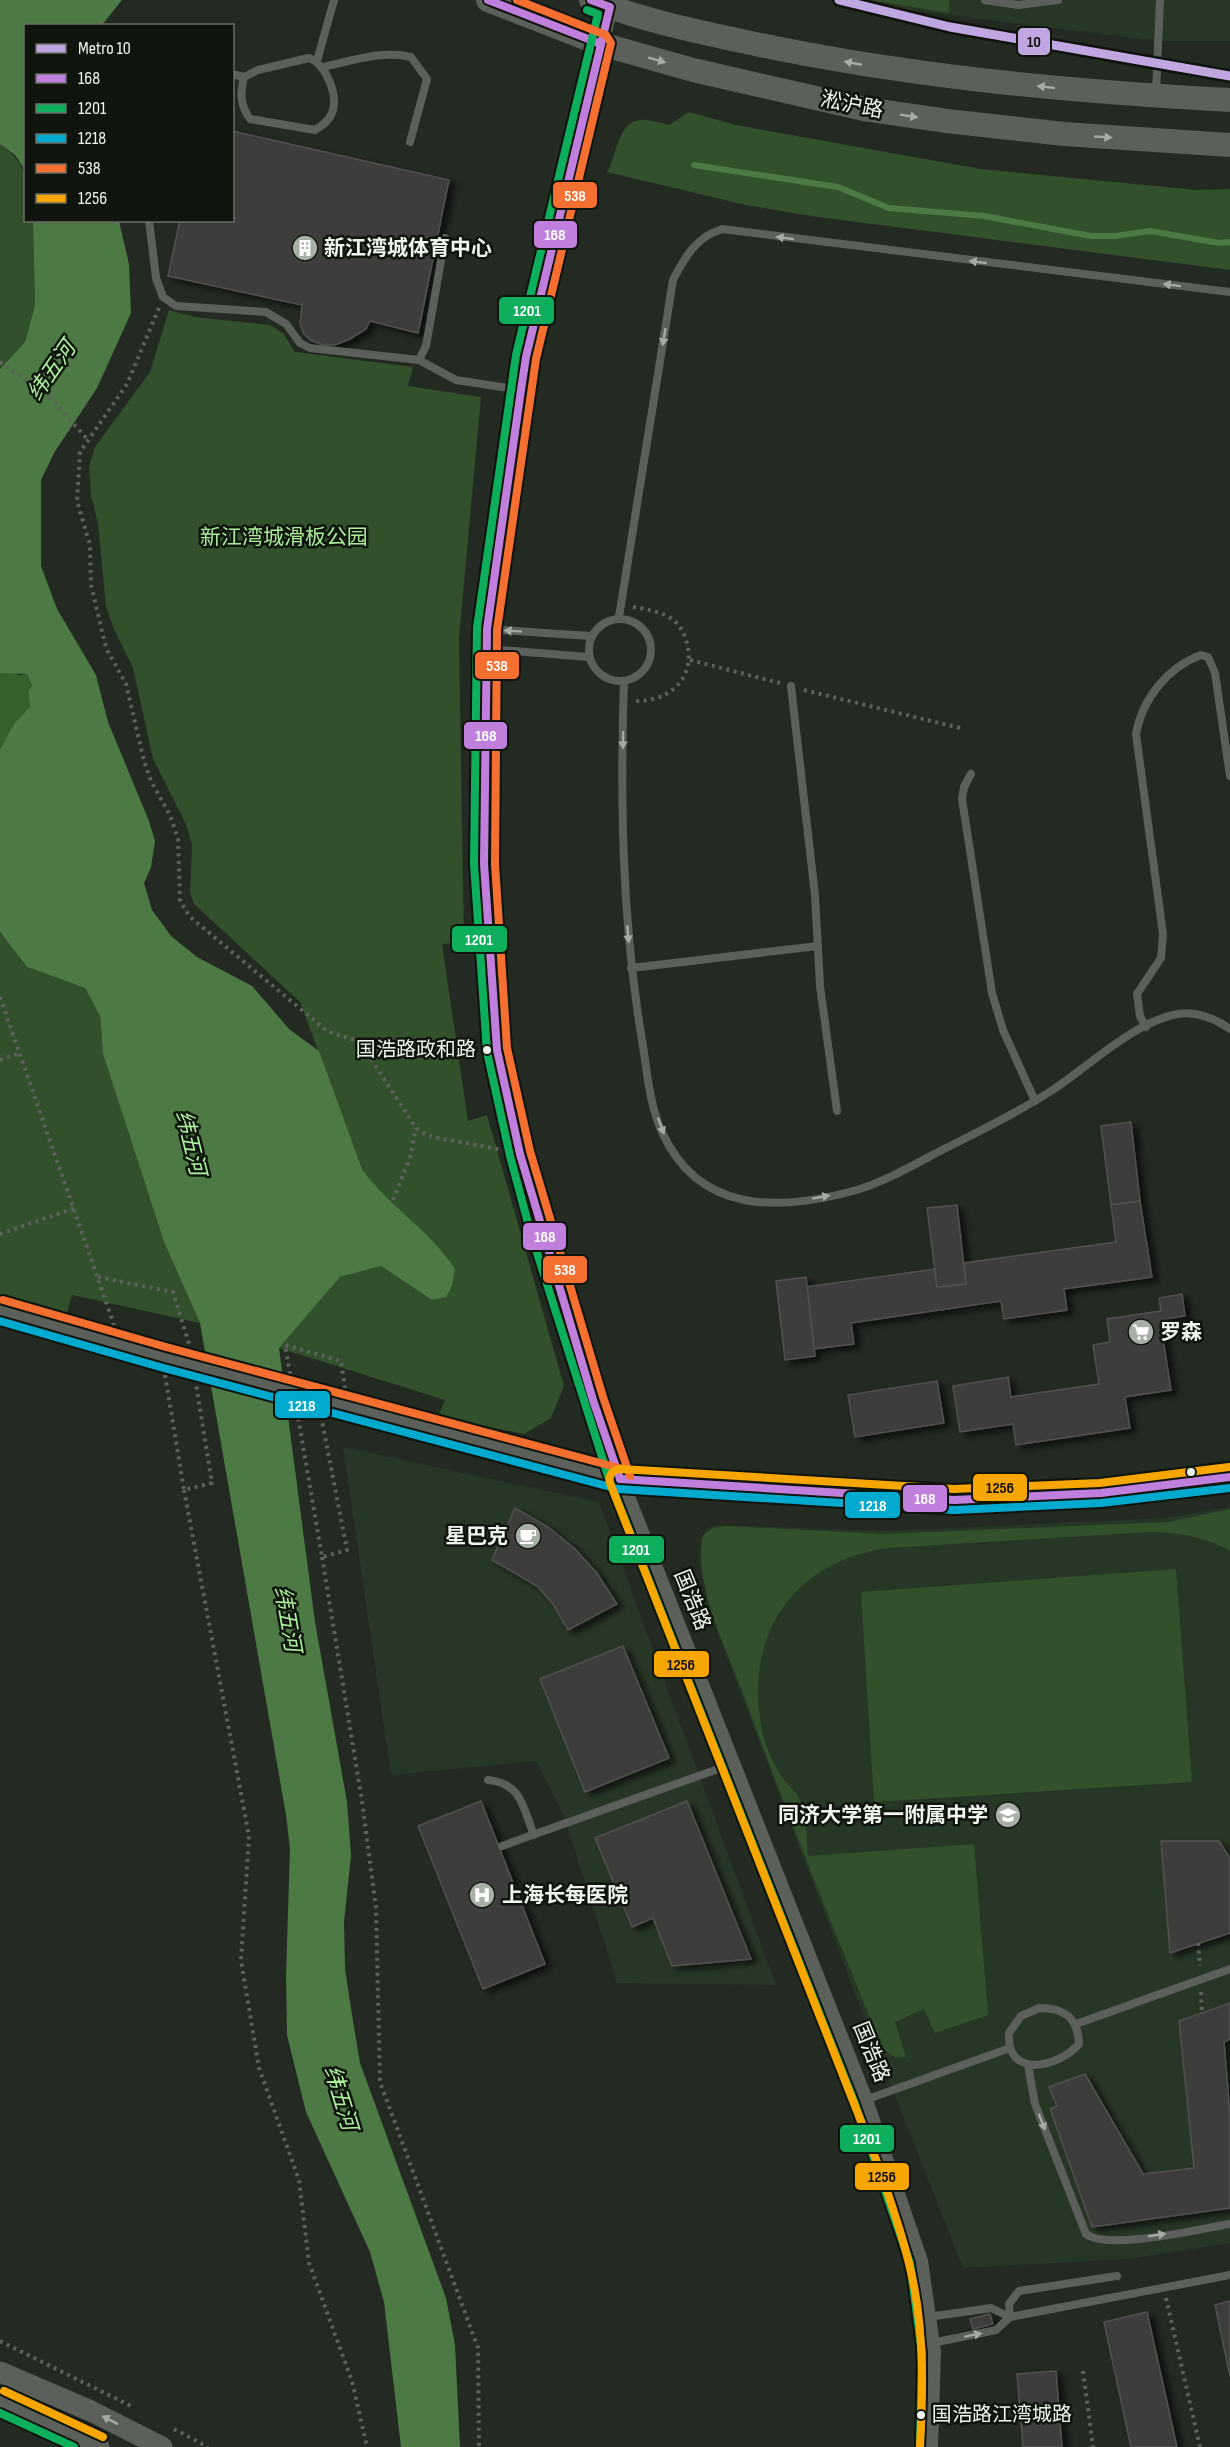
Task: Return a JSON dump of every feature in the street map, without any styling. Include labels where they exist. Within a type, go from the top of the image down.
[{"type":"main road","name":"淞沪路","points":[[488,0],[601,44],[693,70],[864,109],[1064,134],[1230,145]]},
{"type":"main road","name":"淞沪路","points":[[600,4],[704,33],[870,67],[1050,88],[1230,100]]},
{"type":"street","name":"国浩路","points":[[600,4],[601,44],[526,357],[487,629],[484,864],[497,1050],[519,1154],[593,1400],[620,1479],[865,2100],[920,2261],[932,2343],[930,2447]]},
{"type":"street","points":[[0,1310],[307,1399],[348,1406],[620,1479],[954,1500],[1101,1493],[1230,1477]]},
{"type":"street","points":[[0,2372],[91,2411],[162,2447]]},
{"type":"street","points":[[0,2401],[99,2447]]},
{"type":"lane","points":[[320,64],[334,0]]},
{"type":"lane","points":[[985,0],[1018,5],[1058,0]]},
{"type":"lane","points":[[1156,96],[1160,0]]},
{"type":"lane","points":[[320,64],[400,54],[411,57],[427,79],[410,142]]},
{"type":"lane","points":[[234,74],[244,77],[258,70],[309,58],[320,64],[331,86],[333,111],[325,124],[315,130],[250,119],[242,108],[241,90],[244,77]]},
{"type":"lane","points":[[148,222],[156,278],[163,297],[176,306],[266,312],[286,324],[300,343],[310,348],[419,360],[456,380],[521,390]]},
{"type":"lane","points":[[619,617],[673,280],[697,242],[711,232],[722,229],[1230,292]]},
{"type":"lane","points":[[419,360],[426,346],[445,238]]},
{"type":"lane","points":[[619,617],[629,619],[640,628],[649,641],[650,664],[630,681],[616,681],[603,676],[588,657],[590,636],[598,626],[609,619],[619,617]]},
{"type":"lane","points":[[487,629],[590,636]]},
{"type":"lane","points":[[488,649],[588,657]]},
{"type":"lane","points":[[1146,1027],[1140,1016],[1137,994],[1161,958],[1163,934],[1136,734],[1142,709],[1156,688],[1193,658],[1201,655],[1208,657],[1215,673],[1230,776]]},
{"type":"lane","points":[[624,681],[622,868],[631,968],[652,1098],[661,1131],[675,1155],[692,1174],[734,1198],[752,1204],[774,1204],[854,1190],[884,1179],[1000,1122],[1156,1021],[1179,1014],[1199,1014],[1230,1029]]},
{"type":"lane","points":[[791,686],[818,946],[820,986],[837,1111]]},
{"type":"lane","points":[[970,774],[962,799],[992,993],[1003,1030],[1035,1101]]},
{"type":"lane","points":[[631,968],[818,946]]},
{"type":"lane","points":[[502,1846],[732,1764]]},
{"type":"lane","points":[[488,1780],[510,1785],[518,1795],[534,1835]]},
{"type":"lane","points":[[1076,2024],[1230,1969]]},
{"type":"lane","points":[[1040,2008],[1062,2010],[1074,2019],[1076,2024],[1079,2044],[1072,2052],[1040,2066],[1028,2065],[1017,2059],[1010,2048],[1009,2033],[1021,2016],[1030,2011],[1040,2008]]},
{"type":"lane","points":[[865,2100],[1010,2048]]},
{"type":"lane","points":[[1028,2065],[1035,2104],[1086,2234],[1093,2239],[1114,2242],[1230,2224]]},
{"type":"lane","points":[[932,2343],[996,2330],[1010,2317],[1230,2275]]},
{"type":"lane","points":[[928,2317],[1009,2304],[1019,2291],[1117,2276]]},
{"type":"lane","points":[[1009,2304],[1010,2317]]},
{"type":"lane","points":[[992,2308],[1010,2317]]},
{"type":"path","points":[[163,297],[127,384],[80,452],[77,501],[90,544],[91,585],[106,648],[126,684],[134,710],[144,761],[170,815],[178,839],[180,901],[190,917],[327,1031],[360,1042],[416,1128],[428,1136],[519,1154]]},
{"type":"path","points":[[1,362],[48,395],[87,439]]},
{"type":"path","points":[[621,605],[655,611],[669,617],[680,626],[685,635],[690,660],[682,682],[669,693],[652,700],[623,699]]},
{"type":"path","points":[[690,660],[960,728]]},
{"type":"path","points":[[0,997],[113,1315],[114,1327],[110,1342]]},
{"type":"path","points":[[0,1060],[19,1053]]},
{"type":"path","points":[[393,1200],[410,1158],[416,1128]]},
{"type":"path","points":[[0,1234],[75,1208]]},
{"type":"path","points":[[98,1277],[173,1292],[191,1354]]},
{"type":"path","points":[[291,1380],[285,1345],[340,1361],[348,1406]]},
{"type":"path","points":[[167,1358],[184,1490],[249,1836],[241,1960],[259,2068],[299,2180],[309,2263],[351,2381],[367,2447]]},
{"type":"path","points":[[184,1490],[212,1483],[195,1378]]},
{"type":"path","points":[[307,1399],[347,1550],[322,1557]]},
{"type":"path","points":[[307,1399],[322,1557],[362,1801],[376,1908],[380,2082],[478,2348],[479,2447]]},
{"type":"path","points":[[1164,2289],[1200,2447]]},
{"type":"path","points":[[1083,2371],[1093,2447]]},
{"type":"shaded area","points":[[832,0],[1230,0],[1230,41],[1158,41]]},
{"type":"shaded area","points":[[12,672],[20,675],[27,674],[32,687],[28,692],[30,707],[15,722],[0,749],[0,673]]},
{"type":"shaded area","points":[[343,1447],[599,1502],[776,1985],[617,1983],[564,1816],[536,1761],[391,1775]]},
{"type":"shaded area","name":"同济大学第一附属中学","points":[[1230,1507],[1230,2243],[1128,2259],[963,2268],[865,2020],[709,1610],[699,1563],[700,1540],[708,1528],[720,1525],[888,1531],[1164,1518]]},
{"type":"green space","points":[[870,0],[949,0],[949,13]]},
{"type":"green space","points":[[689,112],[736,125],[981,169],[1197,190],[1230,189],[1230,270],[811,216],[746,205],[607,172],[622,133],[632,122],[647,120],[669,125]]},
{"type":"green space","points":[[0,144],[18,161],[24,174],[24,222],[33,222],[35,305],[25,342],[0,369]]},
{"type":"green space","name":"新江湾城滑板公园","points":[[169,310],[195,317],[270,325],[283,333],[295,352],[413,367],[408,386],[481,397],[459,638],[464,942],[442,944],[468,1121],[487,1115],[564,1386],[551,1418],[524,1434],[438,1417],[445,1400],[279,1348],[340,1277],[381,1266],[432,1300],[374,1186],[362,1169],[300,1002],[194,904],[190,893],[192,845],[186,824],[153,759],[133,668],[106,607],[98,523],[91,496],[89,467],[95,447],[150,372]]},
{"type":"green space","points":[[0,932],[27,967],[85,988],[100,1016],[103,1054],[164,1242],[200,1323],[72,1295],[66,1316],[0,1297]]},
{"type":"green space","points":[[1230,1509],[1230,1551],[1191,1536],[1149,1532],[889,1548],[854,1556],[824,1570],[799,1589],[780,1612],[767,1639],[759,1670],[758,1703],[764,1739],[769,1753],[781,1776],[797,1795],[803,1808],[808,1856],[974,1844],[988,2015],[935,2033],[924,2009],[895,2022],[906,2057],[899,2058],[890,2054],[882,2047],[846,1960],[713,1617],[703,1575],[701,1554],[703,1535],[713,1528],[726,1526],[885,1534],[1168,1522]]},
{"type":"green space","points":[[1176,1569],[1192,1782],[874,1802],[861,1592]]},
{"type":"water","points":[[0,0],[122,0],[103,24],[24,24],[24,168],[15,155],[0,144]]},
{"type":"water","name":"纬五河","points":[[33,222],[119,222],[129,264],[131,313],[97,388],[54,453],[41,480],[41,566],[57,609],[96,675],[108,722],[149,821],[155,841],[151,867],[144,883],[152,910],[171,936],[197,957],[252,986],[289,1029],[319,1051],[362,1169],[384,1195],[434,1242],[455,1269],[452,1286],[446,1297],[432,1300],[381,1266],[340,1277],[279,1348],[315,1622],[347,1802],[351,1855],[344,1922],[345,1969],[352,2015],[360,2063],[446,2298],[455,2345],[460,2447],[401,2447],[384,2302],[370,2252],[306,2112],[287,2035],[286,1977],[290,1848],[286,1815],[200,1323],[164,1242],[103,1054],[100,1016],[85,988],[27,967],[0,932],[0,749],[15,722],[30,707],[28,692],[32,686],[27,674],[0,673],[0,369],[25,342],[35,305]]},
{"type":"building","name":"新江湾城体育中心","points":[[234,131],[449,180],[418,333],[370,321],[366,329],[350,339],[335,345],[323,345],[310,340],[304,334],[300,324],[302,305],[168,276],[180,222],[234,222]]},
{"type":"building","points":[[1131,1122],[1140,1201],[1111,1205],[1101,1126]]},
{"type":"building","points":[[1140,1201],[1152,1277],[1064,1289],[1067,1310],[1004,1319],[1001,1301],[851,1323],[854,1344],[814,1349],[807,1287],[935,1269],[937,1287],[966,1284],[964,1263],[1116,1242],[1111,1205]]},
{"type":"building","points":[[957,1205],[966,1284],[937,1287],[927,1208]]},
{"type":"building","points":[[806,1277],[815,1356],[785,1360],[776,1281]]},
{"type":"building","points":[[1182,1294],[1185,1316],[1160,1320],[1171,1390],[1125,1397],[1130,1428],[1016,1445],[1013,1424],[960,1432],[953,1386],[1008,1377],[1011,1397],[1099,1384],[1093,1345],[1110,1342],[1107,1319],[1161,1311],[1159,1298]]},
{"type":"building","points":[[937,1381],[944,1423],[855,1437],[848,1395]]},
{"type":"building","points":[[515,1508],[548,1527],[574,1548],[596,1572],[617,1604],[568,1630],[553,1604],[537,1586],[492,1560]]},
{"type":"building","points":[[623,1646],[669,1758],[585,1792],[540,1679]]},
{"type":"building","name":"上海长每医院","points":[[481,1801],[545,1964],[483,1989],[418,1826]]},
{"type":"building","points":[[687,1801],[751,1959],[672,1966],[653,1918],[632,1927],[595,1838]]},
{"type":"building","points":[[1161,1841],[1219,1841],[1230,1858],[1230,1933],[1170,1953]]},
{"type":"building","points":[[1230,2003],[1230,2039],[1224,2042],[1230,2115],[1230,2208],[1092,2227],[1050,2109],[1057,2106],[1049,2087],[1085,2074],[1143,2174],[1194,2168],[1179,2021]]},
{"type":"building","points":[[1230,2301],[1230,2376],[1215,2305]]},
{"type":"building","points":[[1147,2312],[1177,2447],[1131,2447],[1104,2322]]},
{"type":"building","points":[[990,2314],[993,2324],[973,2329],[970,2319]]},
{"type":"building","points":[[1056,2371],[1062,2447],[1023,2447],[1017,2374]]},
{"type":"waterway","points":[[694,165],[838,187],[889,208],[984,216],[1091,236],[1115,236],[1150,231],[1219,243],[1230,242]]},
{"type":"metro line","name":"10","points":[[839,0],[950,27],[1230,76]]},
{"type":"transit line","name":"168","points":[[488,0],[601,44]]},
{"type":"transit line","name":"538","points":[[517,0],[606,35],[611,43],[536,359],[497,630],[495,864],[507,1048],[530,1151],[603,1397],[630,1476]]},
{"type":"transit line","name":"168","points":[[591,0],[610,7],[526,357],[487,629],[484,864],[497,1050],[520,1154],[593,1400],[620,1479]]},
{"type":"transit line","name":"1201","points":[[587,10],[598,14],[516,355],[477,628],[474,864],[487,1052],[510,1156],[531,1234],[610,1482],[855,2104],[910,2263],[922,2353],[920,2447]]},
{"type":"transit line","name":"538","points":[[3,1300],[166,1347],[623,1469]]},
{"type":"transit line","name":"1218","points":[[0,1321],[160,1367],[618,1489],[954,1510],[1101,1503],[1230,1488]]},
{"type":"transit line","name":"1256","points":[[920,2446],[922,2386],[920,2326],[911,2271],[894,2211],[879,2167],[610,1483],[610,1475],[613,1471],[621,1469],[954,1489],[1100,1483],[1229,1467]]},
{"type":"transit line","name":"168","points":[[620,1479],[954,1500],[1101,1493],[1230,1477]]},
{"type":"transit line","name":"1256","points":[[4,2391],[103,2437]]},
{"type":"transit line","name":"1201","points":[[0,2413],[74,2447]]},
{"type":"place","name":"新江湾城体育中心","points":[[305,248]]},
{"type":"place","name":"国浩路政和路","points":[[487,1050]]},
{"type":"place","name":"罗森","points":[[1141,1332]]},
{"type":"place","name":"星巴克","points":[[528,1536]]},
{"type":"place","name":"同济大学第一附属中学","points":[[1008,1815]]},
{"type":"place","name":"上海长每医院","points":[[482,1895]]},
{"type":"place","name":"国浩路江湾城路","points":[[921,2415]]}]
